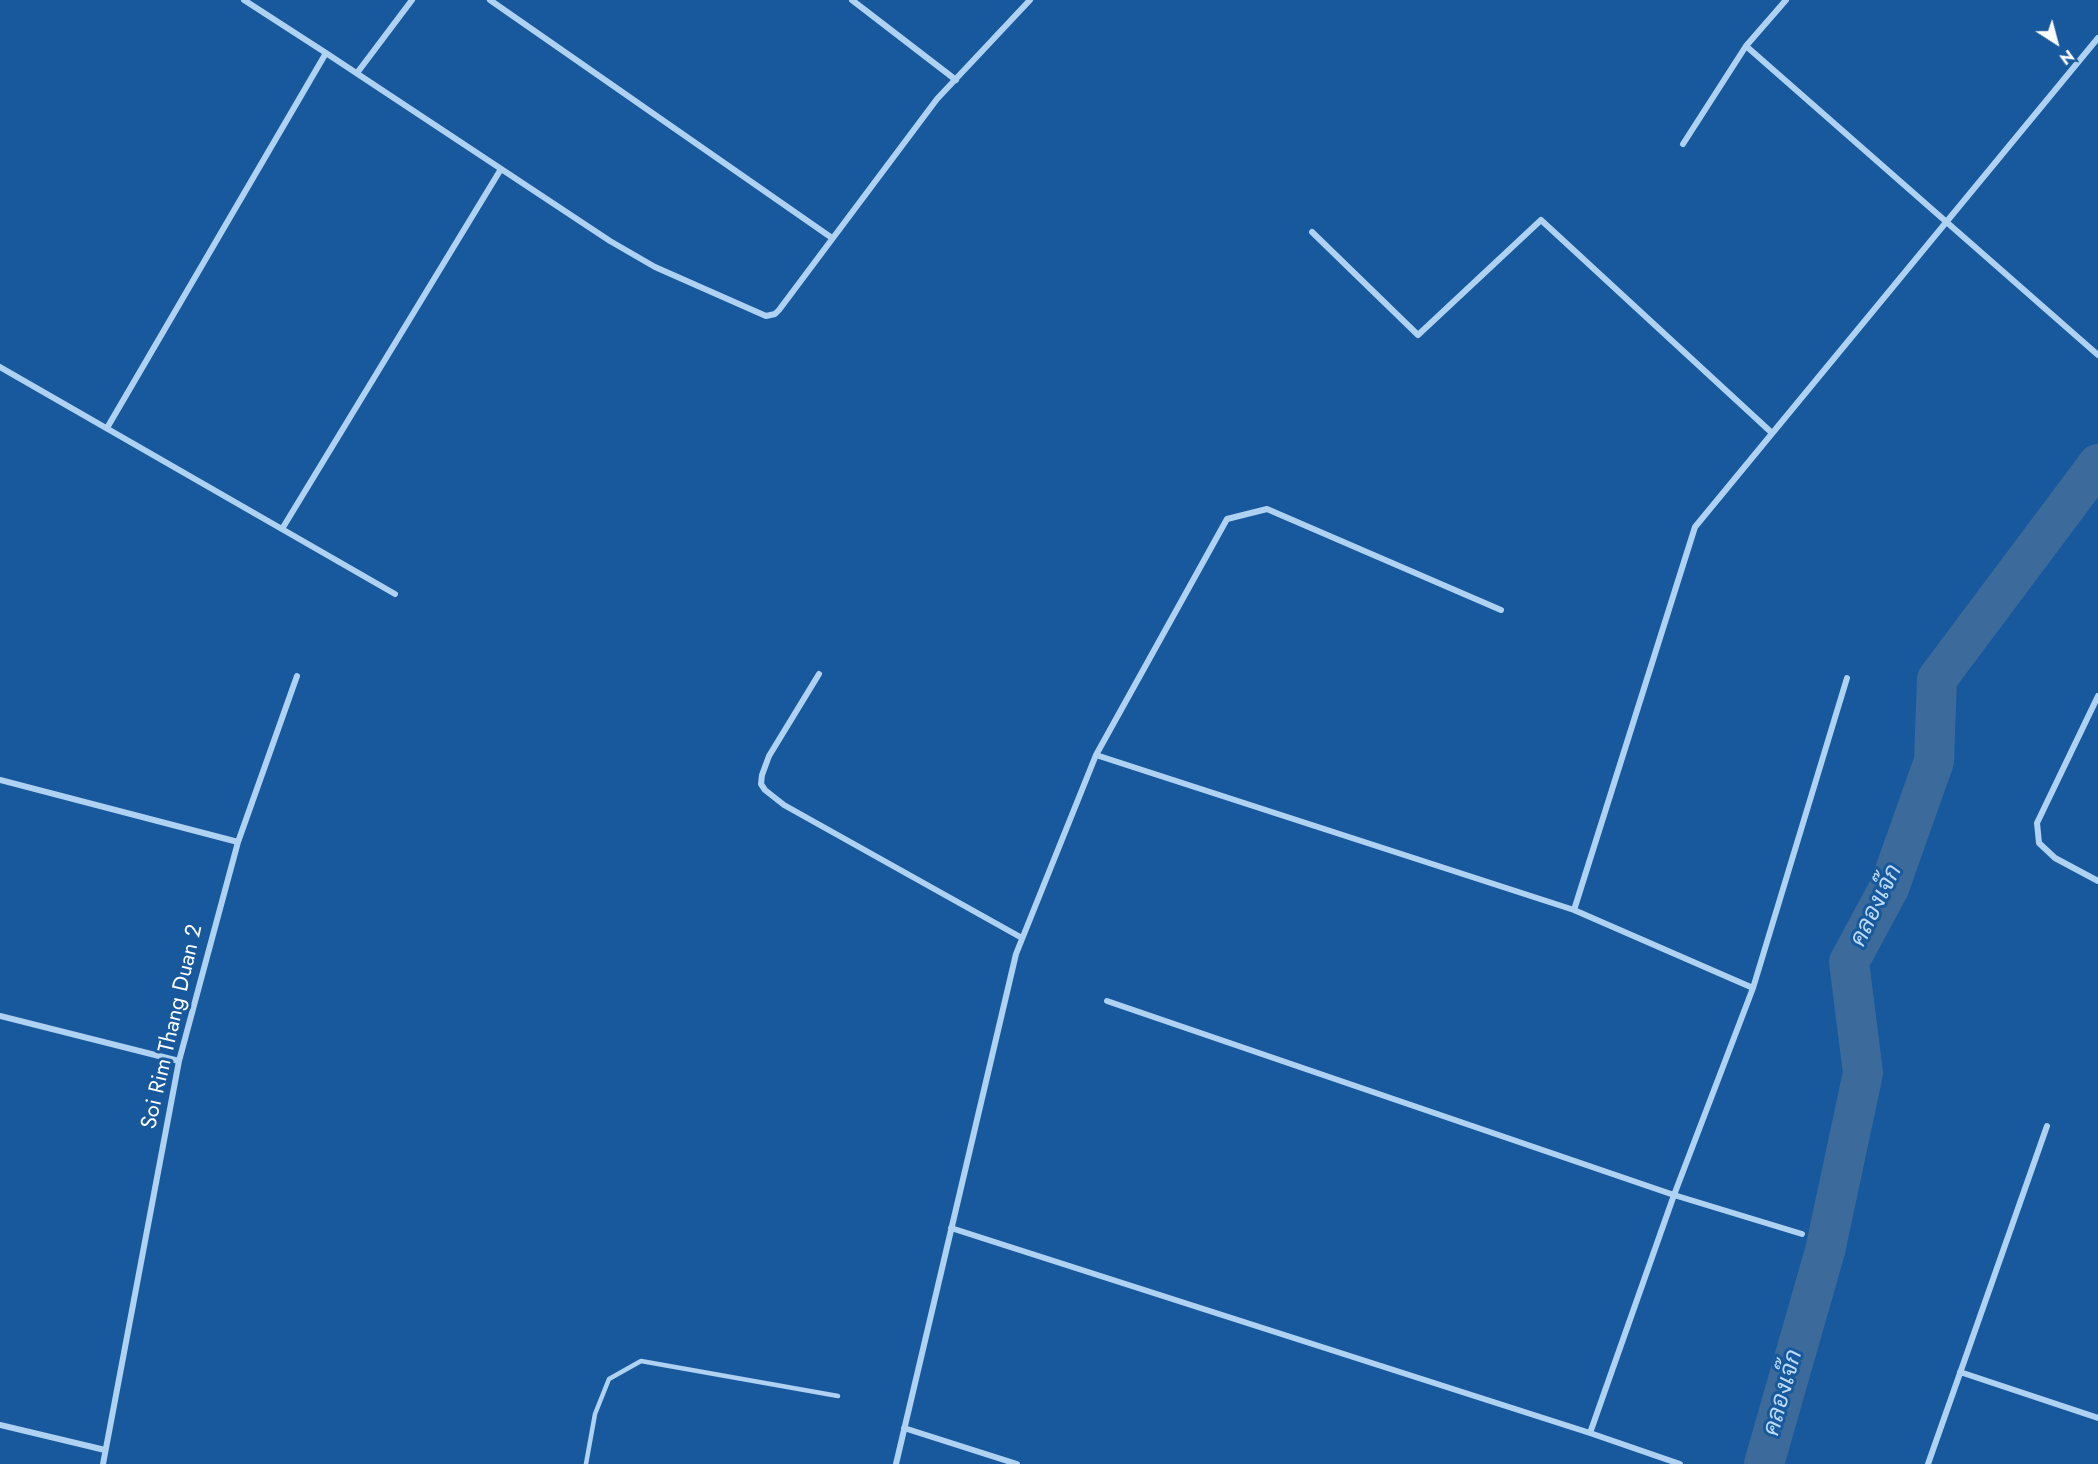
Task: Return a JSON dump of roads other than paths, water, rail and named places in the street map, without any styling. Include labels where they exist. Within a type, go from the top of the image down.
[{"type":"street","points":[[244,0],[609,241],[655,267],[766,316],[775,314],[779,310],[936,99],[1030,0]]},
{"type":"street","points":[[357,73],[412,0]]},
{"type":"street","points":[[490,0],[832,238]]},
{"type":"street","points":[[852,0],[956,80]]},
{"type":"street","points":[[1683,144],[1746,46],[1786,0]]},
{"type":"street","points":[[1575,910],[1695,527],[2098,38]]},
{"type":"street","points":[[1746,46],[2098,355]]},
{"type":"street","points":[[107,429],[326,53]]},
{"type":"street","points":[[282,529],[501,169]]},
{"type":"street","points":[[1312,232],[1418,335],[1541,220],[1772,434]]},
{"type":"street","points":[[0,367],[395,594]]},
{"type":"street","points":[[896,1464],[1016,954],[1096,755],[1227,519],[1267,509],[1502,610]]},
{"type":"street","points":[[819,674],[770,756],[762,775],[761,784],[765,790],[784,805],[1022,938]]},
{"type":"street","name":"Soi Rim Thang Duan 2","points":[[103,1464],[179,1061],[238,842],[297,676]]},
{"type":"street","points":[[1590,1433],[1674,1195],[1753,988],[1847,678]]},
{"type":"street","points":[[2098,696],[2037,823],[2039,843],[2055,858],[2098,881]]},
{"type":"street","points":[[1096,755],[1575,910],[1753,988]]},
{"type":"street","points":[[0,780],[238,842]]},
{"type":"street","points":[[1107,1001],[1674,1195],[1802,1234]]},
{"type":"street","points":[[0,1016],[179,1061]]},
{"type":"street","points":[[1928,1464],[2047,1126]]},
{"type":"street","points":[[951,1228],[1680,1464]]},
{"type":"street","points":[[1960,1372],[2098,1418]]},
{"type":"street","points":[[0,1425],[105,1450]]},
{"type":"street","points":[[904,1428],[1017,1464]]},
{"type":"lane","points":[[586,1464],[595,1414],[609,1379],[641,1361],[838,1396]]},
{"type":"waterway","name":"คลองเจ๊ก","points":[[1764,1464],[1825,1251],[1863,1073],[1849,962],[1889,888],[1934,761],[1937,679],[2098,464]]}]
